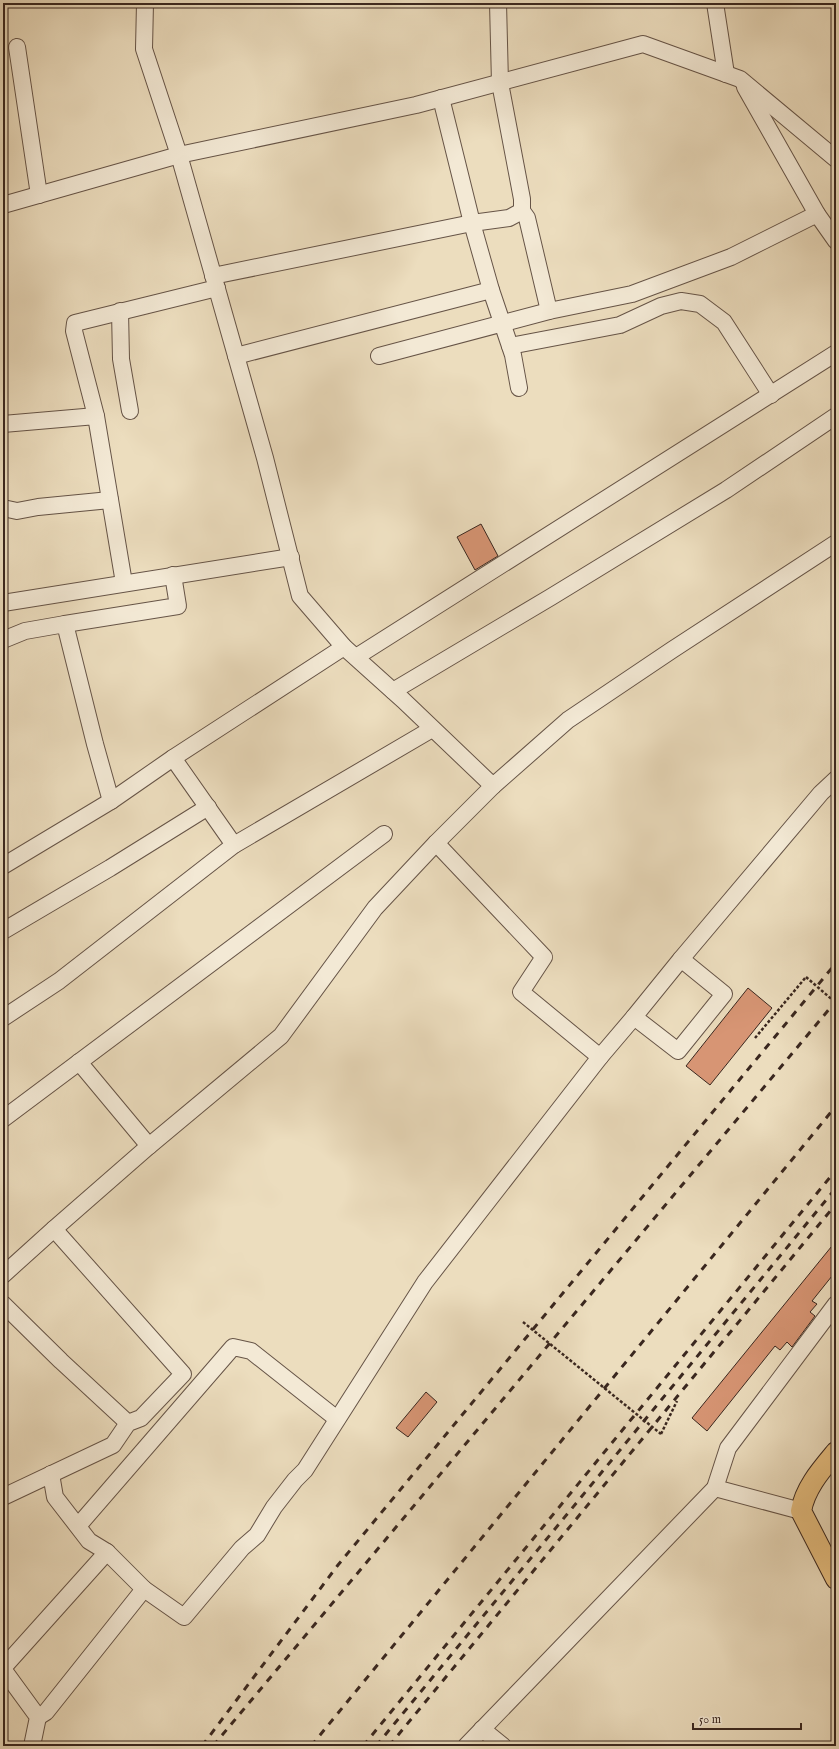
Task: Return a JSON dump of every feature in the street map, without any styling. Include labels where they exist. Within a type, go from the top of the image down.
[{"type":"main road","points":[[836,1452],[808,1490],[803,1500],[801,1511],[836,1579]]},
{"type":"street","points":[[145,3],[144,49],[179,155],[265,458],[300,596],[344,647],[494,786]]},
{"type":"street","points":[[498,3],[500,82],[522,199],[522,211],[527,218],[550,311]]},
{"type":"street","points":[[715,3],[733,76],[817,214],[836,241]]},
{"type":"street","points":[[3,205],[179,155],[416,105],[643,44],[733,76],[836,159]]},
{"type":"street","points":[[17,47],[39,195]]},
{"type":"street","points":[[441,98],[472,223],[491,290],[510,346],[519,388]]},
{"type":"street","points":[[124,583],[96,416],[74,331],[75,323],[215,282],[472,223],[509,218],[522,211]]},
{"type":"street","points":[[379,356],[550,311],[639,291],[731,257],[817,214]]},
{"type":"street","points":[[236,356],[491,290]]},
{"type":"street","points":[[510,346],[620,325],[661,306],[681,302],[700,304],[724,322],[771,395]]},
{"type":"street","points":[[120,311],[121,359],[130,411]]},
{"type":"street","points":[[356,657],[836,353]]},
{"type":"street","points":[[3,424],[96,416]]},
{"type":"street","points":[[393,691],[551,597],[719,494],[836,416]]},
{"type":"street","points":[[3,508],[17,511],[38,507],[110,500]]},
{"type":"street","points":[[3,1275],[149,1146],[281,1036],[375,908],[494,786],[568,720],[836,543]]},
{"type":"street","points":[[3,603],[291,557]]},
{"type":"street","points":[[3,640],[25,632],[66,624],[178,606],[173,575]]},
{"type":"street","points":[[66,624],[95,744],[111,801]]},
{"type":"street","points":[[3,866],[111,801],[173,758],[344,647]]},
{"type":"street","points":[[3,1018],[59,981],[234,845],[432,729]]},
{"type":"street","points":[[173,758],[234,845]]},
{"type":"street","points":[[51,1474],[55,1497],[89,1541],[107,1552],[144,1589],[184,1617],[242,1548],[257,1535],[278,1502],[305,1470],[425,1282],[600,1057],[681,958],[821,793],[836,779]]},
{"type":"street","points":[[3,931],[208,807]]},
{"type":"street","points":[[3,1119],[384,834]]},
{"type":"street","points":[[436,844],[544,957],[521,992],[600,1057]]},
{"type":"street","points":[[634,1017],[678,1051],[724,994],[681,958]]},
{"type":"street","points":[[79,1062],[149,1146]]},
{"type":"street","points":[[54,1229],[183,1374],[200,1385]]},
{"type":"street","points":[[3,1304],[61,1361],[128,1423]]},
{"type":"street","points":[[466,1746],[715,1488],[728,1448],[836,1304]]},
{"type":"street","points":[[78,1526],[233,1347],[251,1351],[337,1419]]},
{"type":"street","points":[[3,1497],[113,1445],[128,1423],[141,1418],[183,1374]]},
{"type":"street","points":[[715,1488],[801,1511]]},
{"type":"street","points":[[38,1717],[3,1669],[107,1552]]},
{"type":"street","points":[[32,1746],[38,1717],[46,1712],[144,1589]]},
{"type":"street","points":[[482,1729],[502,1746]]},
{"type":"path","points":[[755,1038],[806,977],[836,1003]]},
{"type":"path","points":[[523,1322],[661,1434],[677,1401]]},
{"type":"building","points":[[481,524],[498,556],[475,570],[457,537]]},
{"type":"building","points":[[748,988],[772,1008],[710,1085],[686,1066]]},
{"type":"building","points":[[836,1241],[836,1271],[812,1301],[817,1304],[810,1312],[815,1316],[792,1347],[787,1342],[780,1350],[775,1346],[707,1431],[692,1418]]},
{"type":"building","points":[[426,1392],[437,1402],[408,1437],[396,1428]]},
{"type":"railway","points":[[202,1746],[338,1565],[836,963]]},
{"type":"railway","points":[[213,1746],[836,1001]]},
{"type":"railway","points":[[311,1746],[836,1106]]},
{"type":"railway","points":[[363,1746],[836,1170]]},
{"type":"railway","points":[[376,1746],[836,1188]]},
{"type":"railway","points":[[389,1746],[836,1204]]}]
